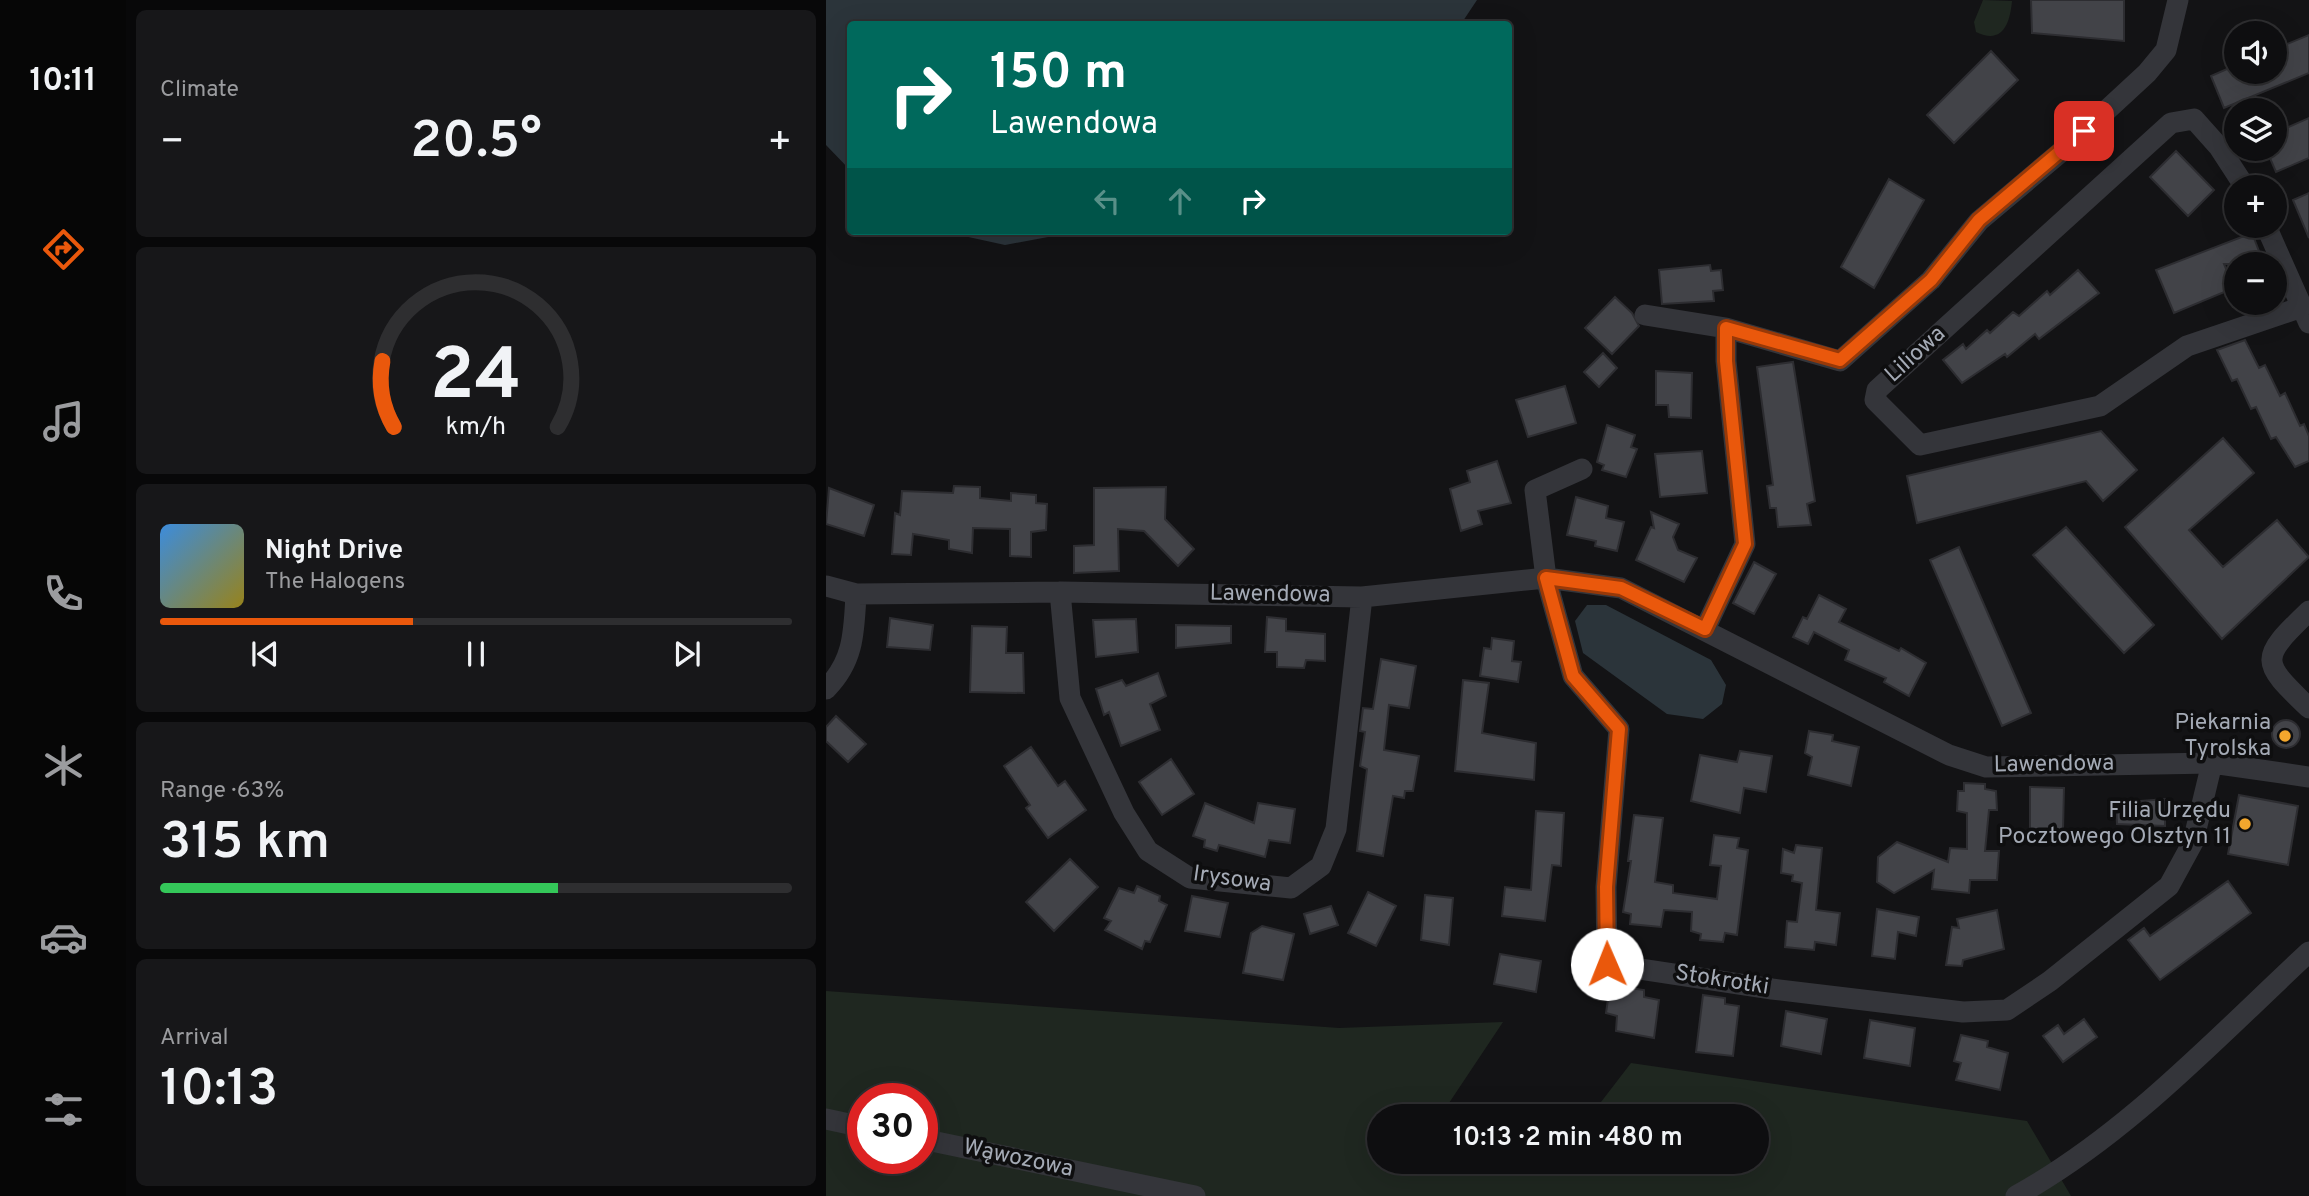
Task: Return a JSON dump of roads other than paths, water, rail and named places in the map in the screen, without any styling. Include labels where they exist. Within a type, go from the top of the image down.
[{"type":"street","points":[[1645,315],[1726,328],[1840,360],[1931,280],[1979,220],[2068,146],[2147,73],[2166,50],[2178,0]]},
{"type":"street","name":"Liliowa","points":[[2237,175],[2219,147],[2194,119],[2171,123],[1877,390],[1875,400],[1920,445],[2100,407],[2187,346],[2305,315],[2271,238]]},
{"type":"street","points":[[1705,629],[1745,544],[1726,361],[1726,328]]},
{"type":"street","name":"Stokrotki","points":[[1581,469],[1535,490],[1546,578],[1573,676],[1619,729],[1606,887],[1607,964],[1772,989],[1963,1012],[2007,1010],[2050,981],[2169,886],[2193,842],[2213,763]]},
{"type":"street","name":"Lawendowa","points":[[826,586],[856,594],[1060,592],[1363,597],[1546,578],[1621,588],[1949,755],[1986,767],[2213,763],[2309,777]]},
{"type":"street","name":"Irysowa","points":[[1060,592],[1070,698],[1124,813],[1147,851],[1190,878],[1291,888],[1321,866],[1336,829],[1363,597]]},
{"type":"street","points":[[826,689],[842,673],[854,637],[856,594]]},
{"type":"street","points":[[2309,611],[2276,643],[2272,658],[2274,673],[2309,708]]},
{"type":"street","points":[[2018,1196],[2073,1163],[2149,1102],[2309,952]]},
{"type":"street","points":[[826,1119],[847,1124]]},
{"type":"street","name":"Wąwozowa","points":[[938,1142],[1195,1196]]},
{"type":"place","name":"Piekarnia Tyrolska","points":[[2285,736]]},
{"type":"place","name":"Filia Urzędu Pocztowego Olsztyn 11","points":[[2245,824]]}]
